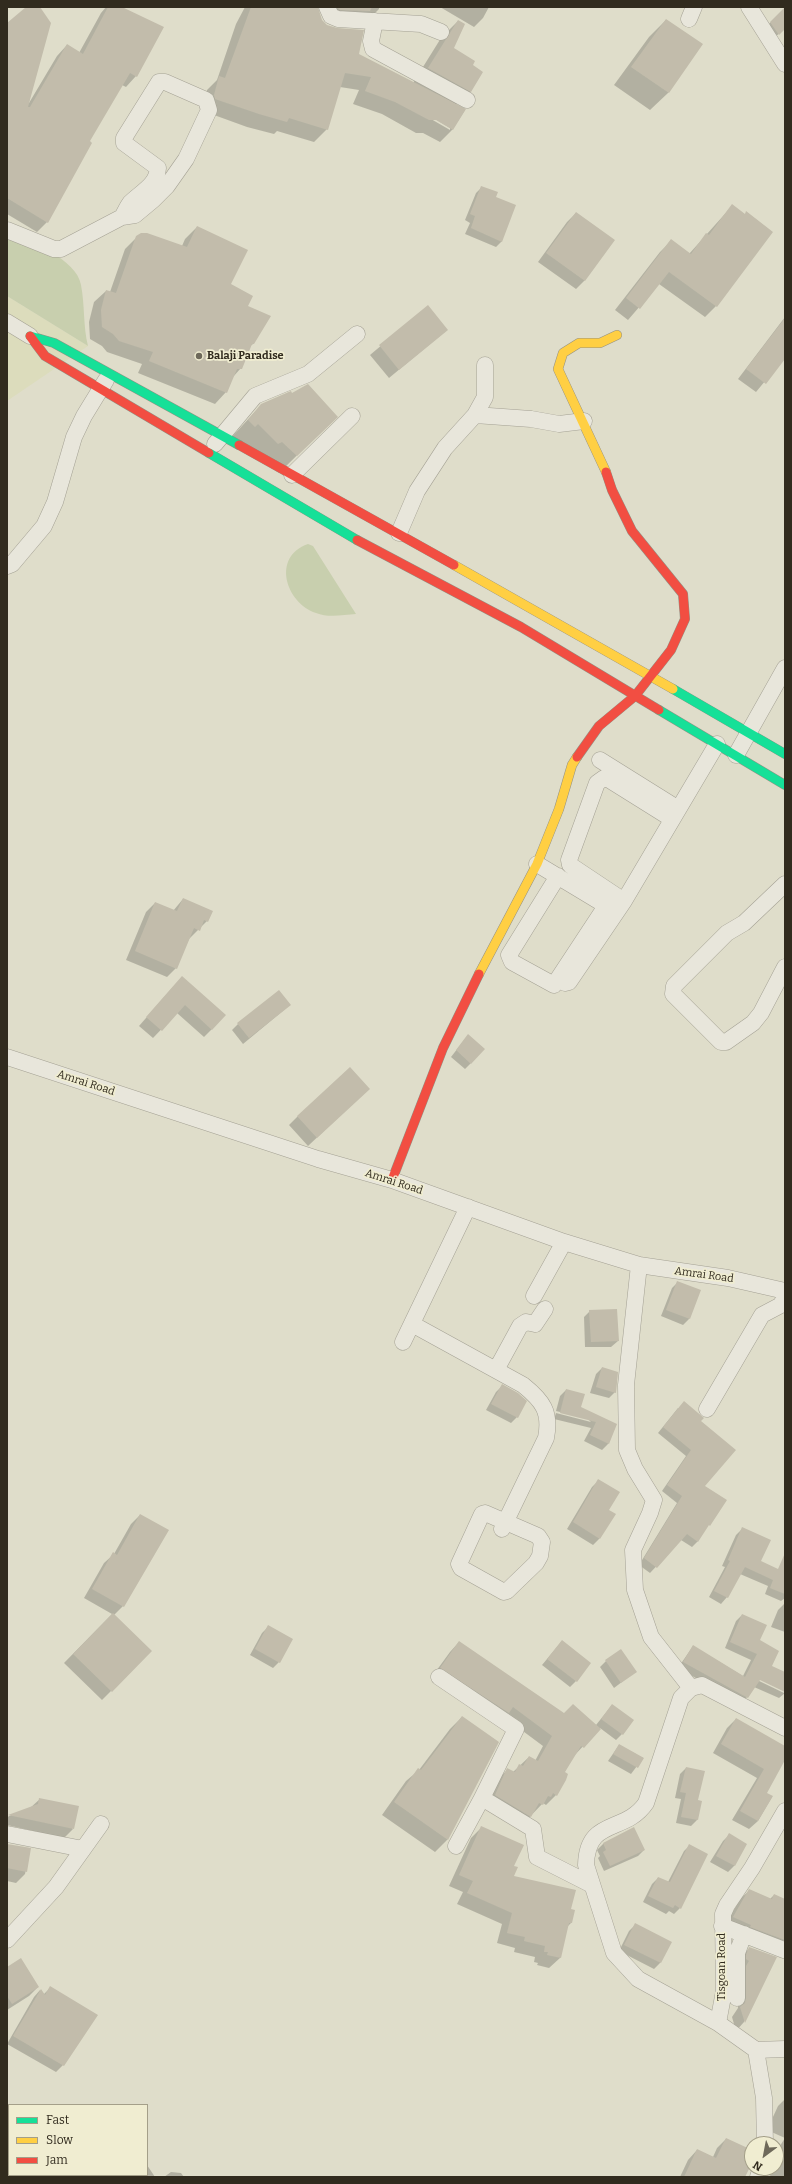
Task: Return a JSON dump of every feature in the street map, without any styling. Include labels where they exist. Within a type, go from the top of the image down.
[{"type":"street","points":[[327,7],[330,16],[338,19],[421,24],[441,32]]},
{"type":"street","points":[[749,7],[785,64]]},
{"type":"street","points":[[375,22],[371,41],[373,49],[467,100]]},
{"type":"street","points":[[7,230],[54,249],[61,249],[122,217],[135,216],[154,200],[167,186],[186,159],[209,110],[206,100],[165,82],[159,82],[124,138],[124,143],[158,168],[157,173],[150,187],[129,204],[122,217]]},
{"type":"street","points":[[7,322],[30,336],[54,343],[110,373],[221,436],[560,622],[649,676],[785,754]]},
{"type":"street","points":[[208,454],[221,436],[255,396],[308,374],[357,334]]},
{"type":"street","points":[[392,1180],[443,1048],[485,962],[537,864],[559,809],[572,765],[600,726],[635,696],[649,676],[671,650],[679,636],[685,619],[683,594],[632,531],[584,421],[558,369],[563,353],[579,343],[600,343],[617,335]]},
{"type":"street","points":[[30,336],[45,356],[208,454],[350,537],[548,643],[785,785]]},
{"type":"street","points":[[399,533],[417,491],[445,448],[475,415],[485,396],[485,365]]},
{"type":"street","points":[[7,566],[12,564],[44,526],[55,502],[74,437],[84,416],[110,373]]},
{"type":"street","points":[[475,415],[531,419],[558,424],[584,421]]},
{"type":"street","points":[[292,475],[352,416]]},
{"type":"street","points":[[548,643],[560,622]]},
{"type":"street","points":[[736,755],[785,668]]},
{"type":"street","points":[[558,876],[509,955],[512,962],[551,985],[559,979],[566,983],[569,982],[615,906],[675,814],[717,744]]},
{"type":"street","points":[[600,760],[675,814]]},
{"type":"street","points":[[615,906],[570,865],[569,860],[597,783],[604,778],[608,779],[675,814]]},
{"type":"street","points":[[537,864],[615,906]]},
{"type":"street","points":[[785,884],[744,923],[727,933],[674,986],[673,994],[721,1042],[726,1042],[753,1022],[761,1013],[785,967]]},
{"type":"street","name":"Amrai Road","points":[[7,1058],[318,1159],[392,1180],[564,1242],[639,1265],[728,1278],[785,1291]]},
{"type":"street","points":[[403,1342],[468,1207]]},
{"type":"street","points":[[534,1296],[564,1242]]},
{"type":"street","points":[[639,1265],[626,1385],[627,1450],[635,1469],[654,1500],[650,1513],[633,1550],[635,1590],[651,1637],[691,1688]]},
{"type":"street","points":[[707,1410],[762,1315],[781,1305],[785,1296]]},
{"type":"street","points":[[496,1370],[520,1326],[526,1322],[535,1324],[545,1309]]},
{"type":"street","points":[[412,1324],[523,1385],[539,1398],[546,1411],[548,1427],[546,1438],[504,1525]]},
{"type":"street","points":[[488,1513],[504,1525],[538,1536],[542,1542],[540,1556],[536,1563],[511,1590],[504,1592],[461,1568],[459,1564],[482,1514],[488,1513]]},
{"type":"street","points":[[439,1677],[516,1728],[482,1798],[456,1846]]},
{"type":"street","points":[[785,1728],[702,1685],[691,1688],[681,1698],[646,1803],[639,1813],[631,1819],[604,1829],[594,1836],[586,1850],[586,1865],[614,1953],[638,1979],[718,2023],[756,2050],[785,2049]]},
{"type":"street","points":[[482,1798],[533,1829],[537,1857],[592,1885]]},
{"type":"street","name":"Tisgoan Road","points":[[718,2023],[723,2006],[724,1991],[723,1914],[727,1905],[752,1868],[785,1811]]},
{"type":"street","points":[[8,1937],[56,1887],[101,1824]]},
{"type":"street","points":[[7,1834],[83,1850]]},
{"type":"street","points":[[722,1926],[784,1950]]},
{"type":"street","points":[[737,1998],[737,1953],[744,1934]]},
{"type":"street","points":[[756,2050],[764,2098],[765,2136]]},
{"type":"green space","points":[[7,230],[39,245],[62,259],[78,276],[81,285],[85,331],[88,346],[7,296]]},
{"type":"green space","points":[[7,296],[88,346],[7,401]]},
{"type":"green space","points":[[308,544],[313,546],[356,614],[336,616],[321,615],[306,608],[297,600],[287,580],[286,569],[289,559],[296,550]]},
{"type":"building","points":[[26,7],[40,7],[51,23],[28,107],[30,107],[67,44],[83,54],[108,7],[122,7],[164,27],[137,77],[130,73],[90,141],[92,143],[48,223],[7,198],[7,23]]},
{"type":"building","points":[[251,7],[318,7],[322,20],[327,25],[337,28],[364,30],[359,54],[466,109],[453,130],[436,120],[429,120],[395,102],[365,91],[371,77],[345,73],[328,130],[289,118],[287,122],[215,99],[214,95],[219,76],[225,78]]},
{"type":"building","points":[[337,7],[372,7],[370,11],[340,10]]},
{"type":"building","points":[[785,7],[785,29],[779,35],[770,22]]},
{"type":"building","points":[[666,19],[703,44],[669,93],[631,67]]},
{"type":"building","points":[[458,20],[465,24],[454,48],[475,61],[473,65],[483,72],[471,92],[428,68]]},
{"type":"building","points":[[481,186],[498,192],[496,197],[516,205],[502,242],[471,228],[475,216],[470,214]]},
{"type":"building","points":[[732,204],[745,214],[746,211],[773,232],[717,307],[669,272],[640,309],[626,298],[671,239],[691,254],[706,233],[709,235]]},
{"type":"building","points":[[576,212],[615,240],[585,281],[546,253]]},
{"type":"building","points":[[197,226],[248,250],[231,284],[253,296],[248,306],[271,316],[254,344],[252,344],[242,369],[237,369],[227,393],[149,361],[153,352],[119,341],[113,334],[102,327],[101,310],[106,290],[116,293],[136,236],[141,233],[147,233],[187,247]]},
{"type":"building","points":[[428,305],[448,330],[399,370],[379,345]]},
{"type":"building","points":[[785,318],[785,359],[766,384],[746,369]]},
{"type":"building","points":[[308,384],[338,417],[297,456],[282,442],[278,444],[258,424],[255,427],[248,420],[261,404],[291,391],[292,393]]},
{"type":"building","points":[[183,898],[213,911],[208,922],[204,920],[200,931],[194,928],[177,969],[135,951],[155,902],[177,911]]},
{"type":"building","points":[[182,976],[226,1015],[212,1030],[185,1005],[162,1031],[146,1017]]},
{"type":"building","points":[[279,990],[291,1005],[249,1038],[237,1023]]},
{"type":"building","points":[[468,1034],[485,1049],[471,1064],[456,1050]]},
{"type":"building","points":[[350,1067],[370,1089],[317,1138],[297,1116]]},
{"type":"building","points":[[677,1281],[701,1290],[690,1319],[666,1310]]},
{"type":"building","points":[[617,1309],[619,1341],[591,1342],[589,1310]]},
{"type":"building","points":[[602,1367],[618,1372],[616,1393],[596,1387]]},
{"type":"building","points":[[502,1384],[518,1393],[527,1401],[518,1418],[491,1404]]},
{"type":"building","points":[[566,1389],[585,1394],[581,1407],[617,1424],[609,1444],[590,1435],[596,1422],[560,1413]]},
{"type":"building","points":[[684,1401],[704,1418],[701,1421],[736,1450],[705,1486],[727,1500],[710,1526],[709,1525],[698,1542],[687,1534],[657,1568],[644,1558],[682,1496],[667,1485],[691,1450],[663,1427]]},
{"type":"building","points":[[598,1479],[620,1492],[609,1510],[616,1514],[600,1539],[573,1522]]},
{"type":"building","points":[[140,1514],[169,1530],[124,1607],[92,1589],[113,1552],[117,1555]]},
{"type":"building","points":[[742,1527],[771,1540],[761,1561],[778,1569],[785,1553],[785,1594],[770,1588],[773,1580],[745,1567],[728,1598],[714,1591],[730,1561],[728,1560]]},
{"type":"building","points":[[113,1613],[152,1651],[112,1692],[73,1654]]},
{"type":"building","points":[[742,1614],[767,1625],[760,1640],[779,1651],[772,1666],[785,1672],[785,1692],[760,1680],[748,1698],[683,1662],[693,1645],[745,1677],[757,1654],[730,1642]]},
{"type":"building","points":[[268,1625],[293,1639],[280,1663],[255,1649]]},
{"type":"building","points":[[562,1640],[591,1663],[577,1682],[547,1659]]},
{"type":"building","points":[[459,1641],[564,1713],[573,1704],[601,1729],[584,1748],[581,1746],[565,1772],[568,1774],[566,1780],[557,1796],[553,1793],[551,1797],[548,1796],[543,1805],[539,1803],[531,1817],[495,1795],[507,1768],[515,1772],[519,1764],[523,1766],[529,1756],[538,1761],[552,1736],[513,1707],[509,1713],[440,1668]]},
{"type":"building","points":[[621,1649],[637,1672],[621,1683],[605,1660]]},
{"type":"building","points":[[612,1704],[634,1720],[623,1735],[601,1719]]},
{"type":"building","points":[[462,1716],[499,1742],[448,1840],[394,1802],[418,1768],[421,1770]]},
{"type":"building","points":[[736,1718],[785,1746],[785,1760],[767,1793],[773,1796],[758,1821],[740,1811],[764,1769],[721,1744]]},
{"type":"building","points":[[619,1744],[644,1758],[638,1768],[613,1754]]},
{"type":"building","points":[[686,1767],[705,1771],[698,1800],[702,1801],[698,1820],[681,1817],[686,1793],[680,1792]]},
{"type":"building","points":[[39,1798],[79,1806],[74,1829],[8,1815],[38,1804]]},
{"type":"building","points":[[481,1826],[524,1845],[514,1866],[518,1867],[514,1876],[576,1890],[571,1909],[575,1910],[572,1923],[569,1923],[561,1958],[547,1955],[548,1952],[544,1952],[545,1946],[524,1941],[525,1937],[507,1933],[512,1913],[467,1893],[473,1881],[459,1875]]},
{"type":"building","points":[[634,1827],[645,1850],[610,1866],[603,1852],[606,1850],[603,1843]]},
{"type":"building","points":[[729,1833],[747,1844],[735,1866],[716,1856]]},
{"type":"building","points":[[7,1844],[31,1848],[27,1872],[7,1868]]},
{"type":"building","points":[[689,1844],[708,1854],[681,1909],[675,1905],[673,1908],[648,1896],[658,1877],[670,1882]]},
{"type":"building","points":[[749,1889],[772,1899],[774,1894],[785,1899],[785,1940],[750,1927],[751,1925],[733,1917]]},
{"type":"building","points":[[635,1923],[672,1942],[661,1963],[624,1945]]},
{"type":"building","points":[[749,1947],[777,1957],[745,2023],[740,2007],[745,2003],[746,1998],[746,1966],[749,1961],[746,1959],[746,1955]]},
{"type":"building","points":[[21,1958],[39,1987],[12,2004],[7,1996],[7,1967]]},
{"type":"building","points":[[50,1986],[98,2015],[64,2066],[13,2036],[41,1989],[45,1995]]},
{"type":"building","points":[[726,2138],[744,2146],[745,2177],[684,2177],[697,2149],[716,2158]]},
{"type":"traffic: fast","points":[[30,336],[54,343],[239,445]]},
{"type":"traffic: fast","points":[[209,453],[357,540]]},
{"type":"traffic: fast","points":[[673,689],[785,754]]},
{"type":"traffic: fast","points":[[659,710],[785,785]]},
{"type":"traffic: slow","points":[[606,472],[558,369],[563,353],[579,343],[600,343],[617,335]]},
{"type":"traffic: slow","points":[[454,565],[673,689]]},
{"type":"traffic: slow","points":[[479,974],[537,864],[559,809],[572,765],[577,757]]},
{"type":"traffic: jam","points":[[30,336],[45,356],[209,453]]},
{"type":"traffic: jam","points":[[239,445],[454,565]]},
{"type":"traffic: jam","points":[[577,757],[599,726],[635,696],[671,650],[685,619],[683,594],[632,531],[612,490],[606,472]]},
{"type":"traffic: jam","points":[[357,540],[521,627],[659,710]]},
{"type":"traffic: jam","points":[[392,1180],[443,1048],[479,974]]},
{"type":"place","name":"Balaji Paradise","points":[[199,356]]}]
